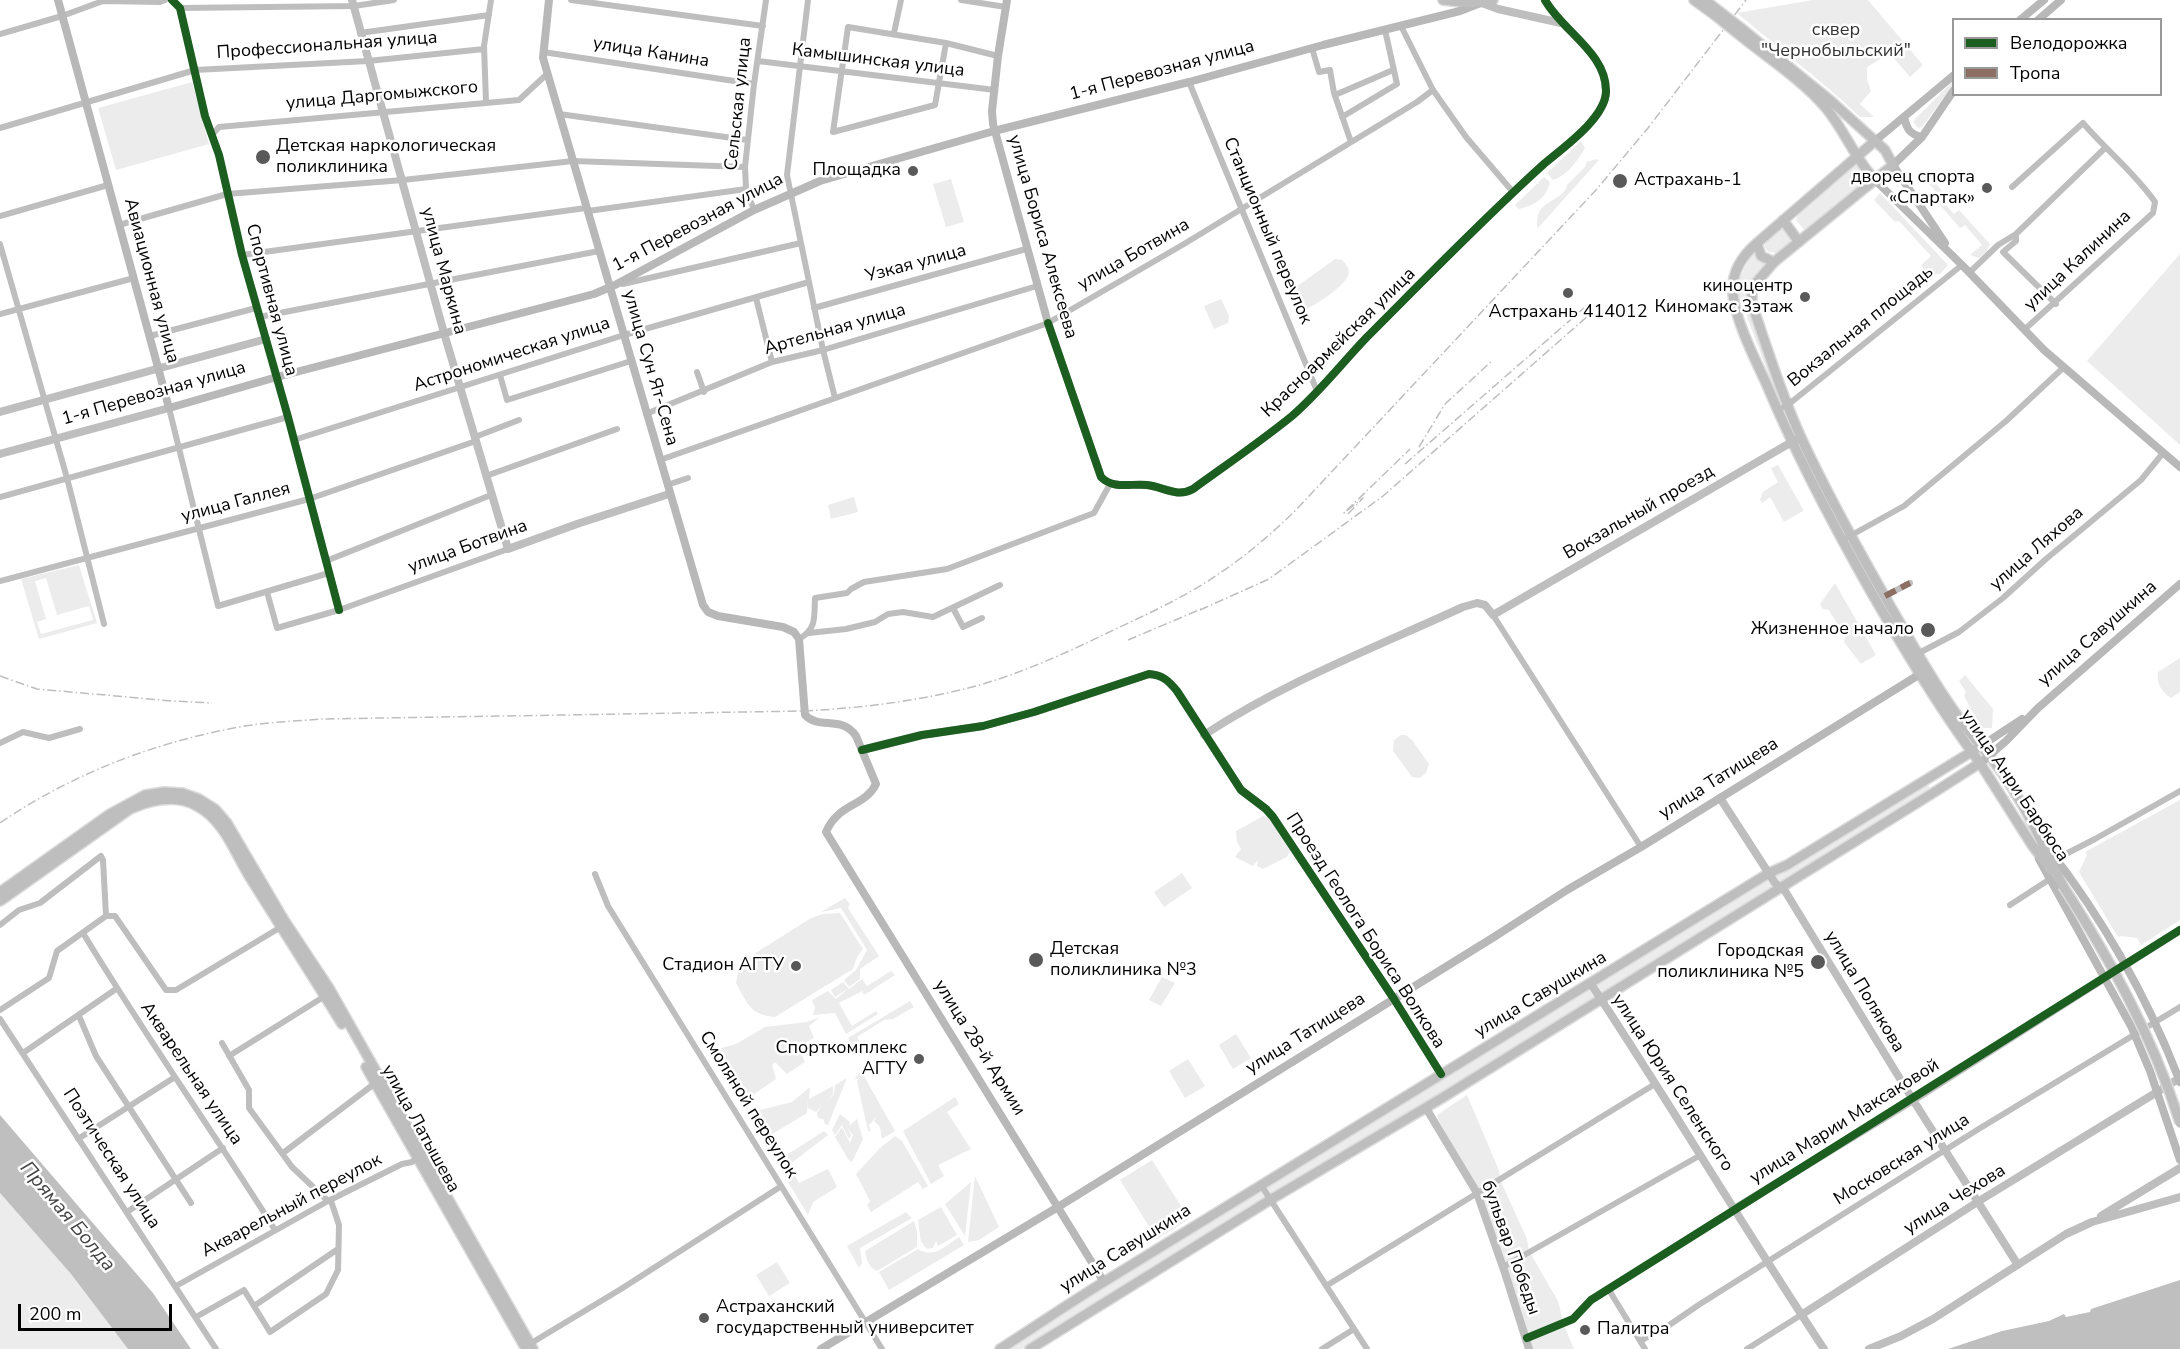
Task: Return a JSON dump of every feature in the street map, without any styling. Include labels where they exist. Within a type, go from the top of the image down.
[{"type":"main road","name":"Авиационная улица","points":[[58,0],[169,408]]},
{"type":"main road","name":"улица Сун Ят-Сена","points":[[549,0],[543,52],[547,74],[599,251],[613,286],[646,414],[703,605],[708,612],[718,616],[783,627],[794,632],[799,639]]},
{"type":"main road","points":[[1443,0],[1482,3],[1493,0]]},
{"type":"main road","points":[[1694,0],[1717,13],[1831,100],[1885,150],[1932,226],[1969,273],[2063,368],[2180,467]]},
{"type":"main road","points":[[1705,0],[1717,13]]},
{"type":"main road","points":[[2022,18],[2044,0]]},
{"type":"main road","points":[[2040,18],[2061,0]]},
{"type":"main road","name":"1-я Перевозная улица","points":[[169,408],[277,377],[594,294],[790,192],[820,181],[994,131],[1401,27],[1482,3]]},
{"type":"main road","name":"улица Бориса Алексеева","points":[[1007,4],[992,111],[994,131],[1048,322]]},
{"type":"main road","points":[[1739,30],[1811,93],[1837,122],[1864,168],[1962,265]]},
{"type":"main road","points":[[1875,141],[1952,76]]},
{"type":"main road","points":[[1893,165],[1922,137],[1952,92]]},
{"type":"main road","points":[[1904,117],[1912,135],[1922,137]]},
{"type":"main road","name":"улица Анри Барбюса","points":[[1875,141],[1757,243],[1742,259],[1733,280],[1732,292],[1737,312],[1777,410],[1797,439],[1846,538],[1972,752],[2032,845],[2063,886]]},
{"type":"main road","name":"улица Анри Барбюса","points":[[1797,439],[1788,405],[1752,304],[1752,290],[1758,278],[1774,262],[1893,165]]},
{"type":"main road","points":[[1783,220],[1799,242]]},
{"type":"main road","points":[[1757,243],[1761,256],[1774,262]]},
{"type":"main road","name":"улица Анри Барбюса","points":[[1846,538],[1885,596],[1918,653],[1924,671],[2001,770],[2041,839],[2063,886]]},
{"type":"main road","name":"улица Савушкина","points":[[1030,1349],[1270,1200],[1426,1108],[1980,763],[2037,708],[2180,584]]},
{"type":"main road","points":[[799,639],[806,715],[811,720],[847,726],[856,735],[862,750]]},
{"type":"main road","name":"улица Татищева","points":[[821,1349],[1058,1207],[1924,671]]},
{"type":"main road","name":"улица Савушкина","points":[[1000,1349],[1104,1282],[1441,1074],[1972,752],[2037,708]]},
{"type":"main road","name":"улица 28-й Армии","points":[[862,750],[876,784],[872,792],[835,815],[826,832],[1104,1282]]},
{"type":"main road","points":[[1925,780],[1933,794]]},
{"type":"main road","name":"улица Латышева","points":[[0,892],[127,803],[145,795],[164,792],[182,794],[200,799],[214,809],[227,823],[328,988],[377,1081],[529,1347]]},
{"type":"main road","name":"улица Латышева","points":[[0,901],[130,809],[146,802],[173,800],[195,805],[209,814],[221,828],[377,1081]]},
{"type":"main road","points":[[2041,839],[2079,889],[2125,965],[2155,1023],[2180,1080]]},
{"type":"main road","points":[[2032,845],[2134,1035],[2180,1159]]},
{"type":"main road","points":[[2063,886],[2128,994],[2159,1062],[2180,1123]]},
{"type":"street","points":[[0,34],[62,16],[103,0],[160,2],[165,0]]},
{"type":"street","points":[[172,0],[180,8],[394,0]]},
{"type":"street","points":[[486,102],[484,49],[491,0]]},
{"type":"street","points":[[571,0],[763,26]]},
{"type":"street","name":"Сельская улица","points":[[754,210],[746,189],[745,167],[766,0]]},
{"type":"street","points":[[808,0],[787,175],[835,398]]},
{"type":"street","points":[[894,33],[901,0]]},
{"type":"street","points":[[961,0],[1007,4]]},
{"type":"street","name":"Красноармейская улица","points":[[1110,484],[1146,484],[1173,492],[1186,492],[1293,415],[1366,338],[1514,192],[1587,126],[1602,108],[1606,94],[1605,78],[1596,59],[1561,23],[1545,0]]},
{"type":"street","name":"улица Маркина","points":[[353,3],[444,333],[508,549]]},
{"type":"street","points":[[1482,3],[1498,9],[1561,23]]},
{"type":"street","name":"Спортивная улица","points":[[180,8],[205,117],[219,155],[242,255],[339,610]]},
{"type":"street","points":[[360,33],[489,15]]},
{"type":"street","points":[[946,43],[935,105],[833,132],[848,27],[946,43],[998,56]]},
{"type":"street","points":[[1401,27],[1433,90],[1466,137],[1514,192]]},
{"type":"street","points":[[1342,117],[1396,84],[1385,30]]},
{"type":"street","points":[[1312,48],[1319,72],[1330,70],[1335,95],[1351,142]]},
{"type":"street","name":"Профессиональная улица","points":[[0,128],[195,70],[368,61],[484,49]]},
{"type":"street","name":"улица Канина","points":[[543,52],[754,84]]},
{"type":"street","name":"Камышинская улица","points":[[758,61],[938,85],[995,90]]},
{"type":"street","points":[[1335,95],[1394,70]]},
{"type":"street","name":"улица Даргомыжского","points":[[212,135],[219,127],[519,100],[547,74]]},
{"type":"street","name":"Станционный переулок","points":[[1189,82],[1317,391]]},
{"type":"street","name":"улица Ботвина","points":[[660,460],[1048,322],[1241,209],[1433,90]]},
{"type":"street","points":[[559,114],[747,140]]},
{"type":"street","points":[[1969,273],[1998,245],[2016,234],[2105,148],[2083,123],[2012,188]]},
{"type":"street","name":"улица Калинина","points":[[2024,330],[2056,304],[2153,213],[2155,202],[2143,185],[2105,148]]},
{"type":"street","points":[[119,225],[228,194],[403,180],[573,161],[745,167]]},
{"type":"street","points":[[0,216],[108,185]]},
{"type":"street","points":[[242,255],[416,230],[746,189]]},
{"type":"street","points":[[2016,234],[2016,241],[2002,252],[2056,304]]},
{"type":"street","points":[[613,286],[801,243]]},
{"type":"street","points":[[0,244],[67,478],[104,624]]},
{"type":"street","name":"Узкая улица","points":[[814,308],[1026,249]]},
{"type":"street","points":[[259,317],[599,251]]},
{"type":"street","name":"Вокзальная площадь","points":[[1777,410],[1788,405],[1962,265]]},
{"type":"street","points":[[0,314],[134,278]]},
{"type":"street","name":"Астрономическая улица","points":[[294,440],[624,335],[809,282]]},
{"type":"street","name":"Артельная улица","points":[[646,414],[772,362],[823,350],[1037,286]]},
{"type":"street","points":[[756,298],[772,362]]},
{"type":"street","points":[[150,336],[256,308]]},
{"type":"street","name":"улица Бориса Алексеева","points":[[1048,322],[1101,477],[1110,484]]},
{"type":"street","points":[[0,412],[266,339]]},
{"type":"street","points":[[500,375],[507,400],[632,361]]},
{"type":"street","points":[[1846,538],[1904,506],[2006,421],[2063,368]]},
{"type":"street","points":[[697,373],[704,392]]},
{"type":"street","name":"1-я Перевозная улица","points":[[0,454],[169,408]]},
{"type":"street","name":"Авиационная улица","points":[[169,408],[218,606],[267,592]]},
{"type":"street","points":[[0,497],[288,417]]},
{"type":"street","name":"улица Галлея","points":[[0,581],[309,499],[476,439],[519,420]]},
{"type":"street","points":[[486,476],[617,429]]},
{"type":"street","name":"Вокзальный проезд","points":[[1493,615],[1797,439]]},
{"type":"street","name":"улица Ляхова","points":[[1918,653],[1959,632],[2003,598],[2141,480],[2163,453]]},
{"type":"street","points":[[668,490],[688,478]]},
{"type":"street","points":[[809,633],[813,623],[816,598],[848,593],[864,582],[947,569],[1012,545],[1094,513],[1110,484]]},
{"type":"street","name":"улица Ботвина","points":[[267,592],[277,628],[339,610],[668,490]]},
{"type":"street","points":[[326,561],[491,495]]},
{"type":"street","points":[[267,592],[329,573]]},
{"type":"street","points":[[1885,596],[1910,583]]},
{"type":"street","points":[[799,639],[809,633],[846,629],[875,622],[888,614],[903,612],[933,617],[1000,585]]},
{"type":"street","points":[[1204,735],[1240,711],[1278,692],[1463,607],[1477,603],[1485,605],[1641,847]]},
{"type":"street","points":[[953,608],[963,627],[982,618]]},
{"type":"street","name":"Проезд Геолога Бориса Волкова","points":[[862,750],[922,735],[983,726],[1034,712],[1149,674],[1160,675],[1169,681],[1241,790],[1273,817],[1441,1074]]},
{"type":"street","points":[[0,743],[22,732],[49,738],[80,729]]},
{"type":"street","points":[[2056,859],[2180,791]]},
{"type":"street","name":"улица Полякова","points":[[1720,798],[1769,873],[1785,891],[1913,1100],[2018,1264]]},
{"type":"street","points":[[0,925],[19,910],[40,903],[100,856],[103,860],[106,916]]},
{"type":"street","name":"Смоляной переулок","points":[[595,874],[608,906],[882,1349]]},
{"type":"street","points":[[2010,905],[2050,879]]},
{"type":"street","points":[[0,1010],[49,978],[57,951],[106,916],[115,916],[166,990],[176,990],[281,927]]},
{"type":"street","name":"улица Марии Максаковой","points":[[1527,1338],[1573,1319],[1591,1300],[1913,1100],[2180,930]]},
{"type":"street","name":"Акварельная улица","points":[[83,933],[116,989],[275,1230]]},
{"type":"street","name":"улица Юрия Селенского","points":[[1591,984],[1824,1349]]},
{"type":"street","points":[[23,1053],[116,989]]},
{"type":"street","points":[[229,1056],[325,996]]},
{"type":"street","name":"Московская улица","points":[[1641,1341],[1658,1330],[1665,1329],[1946,1150],[2180,1007]]},
{"type":"street","points":[[79,1016],[96,1056],[191,1203]]},
{"type":"street","name":"Поэтическая улица","points":[[0,1018],[216,1349]]},
{"type":"street","points":[[196,1317],[244,1290],[270,1332],[326,1294],[338,1270],[339,1224],[330,1201],[292,1167],[249,1108],[249,1090],[222,1043]]},
{"type":"street","points":[[78,1138],[175,1077]]},
{"type":"street","name":"улица Чехова","points":[[1747,1349],[1979,1201],[2180,1080]]},
{"type":"street","points":[[283,1153],[377,1081]]},
{"type":"street","points":[[1326,1286],[1655,1084]]},
{"type":"street","name":"бульвар Победы","points":[[1426,1108],[1477,1193],[1529,1349]]},
{"type":"street","points":[[128,1212],[223,1148]]},
{"type":"street","name":"Акварельный переулок","points":[[176,1286],[330,1201],[402,1164],[412,1162],[419,1155]]},
{"type":"street","points":[[1503,1267],[1699,1156]]},
{"type":"street","points":[[1869,1349],[1901,1336],[1933,1319],[2066,1234],[2092,1222],[2180,1168]]},
{"type":"street","points":[[1261,1185],[1367,1349]]},
{"type":"street","points":[[529,1347],[780,1187]]},
{"type":"street","points":[[2092,1222],[2180,1197]]},
{"type":"street","points":[[254,1306],[338,1249]]},
{"type":"street","points":[[1609,1290],[1645,1349]]},
{"type":"street","points":[[1322,1349],[1354,1329]]},
{"type":"green space","name":"сквер \"Чернобыльский\"","points":[[1813,0],[1868,0],[1923,65],[1910,77],[1892,56],[1882,58],[1867,67],[1867,79],[1871,91],[1860,104],[1874,117],[1860,117],[1737,13]]},
{"type":"green space","points":[[192,82],[209,144],[116,170],[98,108]]},
{"type":"green space","points":[[1952,82],[1952,86],[1922,127],[1918,128],[1913,122]]},
{"type":"green space","points":[[1581,141],[1585,148],[1579,158],[1572,167],[1553,180],[1547,173]]},
{"type":"green space","points":[[1599,160],[1538,228],[1538,215],[1542,208],[1563,193],[1567,185],[1586,166],[1586,162]]},
{"type":"green space","points":[[1855,164],[1870,181],[1805,231],[1796,220],[1799,211]]},
{"type":"green space","points":[[1925,171],[1949,199],[1944,203],[1954,214],[1959,210],[1990,244],[1987,251],[1979,258],[1970,255],[1982,245],[1965,225],[1960,228],[1933,197],[1937,193],[1921,174]]},
{"type":"green space","points":[[1544,177],[1550,182],[1546,193],[1534,204],[1518,209],[1515,205]]},
{"type":"green space","points":[[951,179],[964,222],[946,227],[933,184]]},
{"type":"green space","points":[[1880,193],[1948,265],[1940,274],[1928,275],[1921,265],[1931,256],[1899,221],[1895,222],[1874,200]]},
{"type":"green space","points":[[1784,228],[1792,238],[1791,242],[1777,253],[1769,252],[1765,248],[1765,242]]},
{"type":"green space","points":[[1753,252],[1765,266],[1750,287],[1781,396],[1777,397],[1739,296],[1739,279]]},
{"type":"green space","points":[[2180,254],[2180,445],[2087,361]]},
{"type":"green space","points":[[1335,259],[1342,260],[1348,269],[1349,273],[1343,283],[1309,308],[1304,310],[1293,306],[1291,295],[1296,287]]},
{"type":"green space","points":[[1221,299],[1229,316],[1228,323],[1214,329],[1204,306]]},
{"type":"green space","points":[[1778,465],[1803,509],[1784,522],[1770,497],[1762,503],[1760,500],[1763,492],[1778,482],[1771,468]]},
{"type":"green space","points":[[854,497],[858,512],[831,519],[828,505]]},
{"type":"green space","points":[[79,565],[97,623],[39,639],[21,579]],"holes":[[[46,578],[57,615],[89,606],[93,620],[41,634],[37,622],[46,619],[35,581]]]},
{"type":"green space","points":[[1835,583],[1876,655],[1861,664],[1844,642],[1845,637],[1829,610],[1823,609],[1820,604]]},
{"type":"green space","points":[[2180,658],[2180,692],[2171,698],[2160,686],[2158,672]]},
{"type":"green space","points":[[1965,675],[1993,709],[1992,728],[1981,728],[1964,696],[1966,692],[1959,681]]},
{"type":"green space","points":[[1401,735],[1406,735],[1412,740],[1429,764],[1426,773],[1420,778],[1412,777],[1393,751],[1394,740]]},
{"type":"green space","points":[[1925,780],[1933,793],[1028,1349],[1004,1349]]},
{"type":"green space","points":[[2180,800],[2180,920],[2141,945],[2137,938],[2118,937],[2079,872],[2087,855],[2085,852]]},
{"type":"green space","points":[[1263,816],[1268,817],[1269,821],[1272,819],[1291,849],[1287,857],[1263,869],[1257,866],[1258,860],[1253,866],[1235,857],[1241,849],[1237,842],[1236,831]]},
{"type":"green space","points":[[1182,873],[1192,888],[1164,907],[1154,892]]},
{"type":"green space","points":[[845,898],[850,904],[848,908],[879,956],[860,969],[860,979],[849,987],[844,980],[856,970],[867,950],[841,908],[821,912]]},
{"type":"green space","name":"Стадион АГТУ","points":[[840,913],[863,949],[853,969],[775,1017],[760,1014],[750,1007],[736,983],[740,963],[811,918],[823,914]]},
{"type":"green space","points":[[891,971],[895,975],[864,995],[862,991],[839,1003],[852,1026],[876,1011],[878,1014],[846,1034],[835,1013],[813,1015],[815,1008],[812,1000],[828,991],[836,999],[848,989],[835,997],[831,990],[843,982],[849,989],[862,979],[867,986]]},
{"type":"green space","points":[[1162,977],[1175,983],[1161,1006],[1149,1000]]},
{"type":"green space","points":[[910,1001],[914,1007],[893,1019],[884,1020],[857,1037],[867,1055],[858,1055],[848,1038]]},
{"type":"green space","points":[[820,1017],[809,1026],[814,1038],[798,1046],[805,1062],[787,1074],[775,1062],[772,1065],[776,1079],[750,1097],[747,1111],[746,1104],[737,1097],[707,1049],[708,1040],[715,1050],[736,1044],[765,1027],[807,1022]]},
{"type":"green space","points":[[1236,1034],[1251,1058],[1233,1069],[1219,1045]]},
{"type":"green space","points":[[1188,1059],[1205,1086],[1185,1098],[1169,1071]]},
{"type":"green space","points":[[861,1071],[895,1131],[882,1139],[880,1127],[874,1121],[877,1116],[869,1125],[871,1132],[868,1131],[857,1081],[859,1078],[855,1078]]},
{"type":"green space","points":[[847,1078],[828,1125],[823,1119],[818,1118],[817,1113],[822,1105],[816,1112],[808,1108],[808,1100],[807,1113],[764,1139],[748,1113],[792,1102],[810,1087],[809,1099],[833,1086],[833,1094],[826,1102],[834,1094],[835,1085]]},
{"type":"green space","points":[[1467,1095],[1498,1168],[1502,1184],[1527,1239],[1529,1251],[1558,1301],[1564,1325],[1574,1349],[1533,1349],[1480,1194],[1438,1119],[1437,1115]]},
{"type":"green space","points":[[955,1097],[959,1104],[947,1112],[971,1149],[938,1165],[944,1176],[931,1184],[903,1131]]},
{"type":"green space","points":[[840,1114],[850,1122],[849,1126],[857,1119],[863,1139],[852,1162],[835,1137],[842,1127],[850,1143],[853,1135],[847,1127],[851,1135],[849,1139],[842,1125],[835,1135],[832,1130]]},
{"type":"green space","points":[[824,1131],[828,1135],[789,1165],[799,1183],[828,1169],[837,1187],[813,1202],[808,1215],[776,1162]]},
{"type":"green space","points":[[895,1136],[902,1141],[928,1186],[923,1189],[918,1182],[871,1212],[867,1205],[870,1201],[856,1174],[880,1148]]},
{"type":"green space","points":[[1152,1160],[1189,1219],[1157,1239],[1120,1180]]},
{"type":"green space","points":[[975,1176],[999,1227],[979,1240],[968,1242]]},
{"type":"green space","points":[[971,1182],[965,1236],[945,1204]]},
{"type":"green space","points":[[0,1193],[71,1274],[128,1349],[0,1349]]},
{"type":"green space","points":[[941,1207],[957,1235],[938,1246],[936,1241],[933,1248],[927,1249],[921,1243],[918,1220]]},
{"type":"green space","points":[[906,1212],[912,1218],[860,1248],[862,1263],[859,1268],[847,1246]]},
{"type":"green space","points":[[914,1221],[917,1231],[917,1247],[877,1271],[872,1267],[865,1251]]},
{"type":"green space","points":[[959,1237],[964,1245],[889,1290],[879,1272],[918,1249],[929,1253],[934,1252]]},
{"type":"green space","points":[[777,1262],[790,1283],[769,1296],[756,1275]]},
{"type":"water","name":"Прямая Болда","points":[[0,1115],[153,1293],[191,1349],[128,1349],[71,1274],[0,1193]]},
{"type":"water","points":[[2180,1280],[2180,1349],[1948,1349],[2002,1331],[2049,1321],[2064,1314],[2066,1317],[2090,1312],[2091,1309]]},
{"type":"railway","points":[[0,823],[57,789],[117,761],[180,740],[245,726],[322,719],[804,711],[847,708],[912,700],[976,686],[1024,670],[1088,642],[1192,591],[1249,552],[1294,512],[1596,190],[1648,128],[1746,0]]},
{"type":"railway","points":[[1405,464],[1584,308]]},
{"type":"railway","points":[[1200,610],[1269,579],[1383,496],[1589,315]]},
{"type":"railway","points":[[1419,447],[1445,404],[1493,360]]},
{"type":"railway","points":[[1348,514],[1363,498],[1344,513],[1410,449]]},
{"type":"railway","points":[[1128,640],[1206,607]]},
{"type":"railway","points":[[0,676],[37,689],[212,703]]},
{"type":"marked path","points":[[1885,596],[1910,583]]},
{"type":"cycle path","points":[[172,0],[180,8],[205,116],[219,155],[242,255],[339,610]]},
{"type":"cycle path","points":[[1048,323],[1101,477],[1117,485],[1147,485],[1176,492],[1193,489],[1268,435],[1302,407],[1367,337],[1456,248],[1582,131],[1599,112],[1606,92],[1599,66],[1592,54],[1545,0]]},
{"type":"cycle path","points":[[862,750],[922,735],[983,726],[1034,712],[1149,674],[1164,679],[1177,691],[1241,790],[1273,817],[1441,1074]]},
{"type":"cycle path","points":[[1527,1338],[1573,1319],[1591,1300],[2180,930]]},
{"type":"place","name":"Детская наркологическая поликлиника","points":[[263,157]]},
{"type":"place","name":"Площадка","points":[[913,171]]},
{"type":"place","name":"Астрахань-1","points":[[1620,181]]},
{"type":"place","name":"дворец спорта «Спартак»","points":[[1987,188]]},
{"type":"place","name":"Астрахань 414012","points":[[1568,293]]},
{"type":"place","name":"киноцентр Киномакс 3этаж","points":[[1805,297]]},
{"type":"place","name":"Жизненное начало","points":[[1928,630]]},
{"type":"place","name":"Детская поликлиника №3","points":[[1036,960]]},
{"type":"place","name":"Городская поликлиника №5","points":[[1818,962]]},
{"type":"place","name":"Стадион АГТУ","points":[[796,966]]},
{"type":"place","name":"Спорткомплекс АГТУ","points":[[919,1059]]},
{"type":"place","name":"Астраханский государственный университет","points":[[704,1318]]},
{"type":"place","name":"Палитра","points":[[1585,1330]]}]
